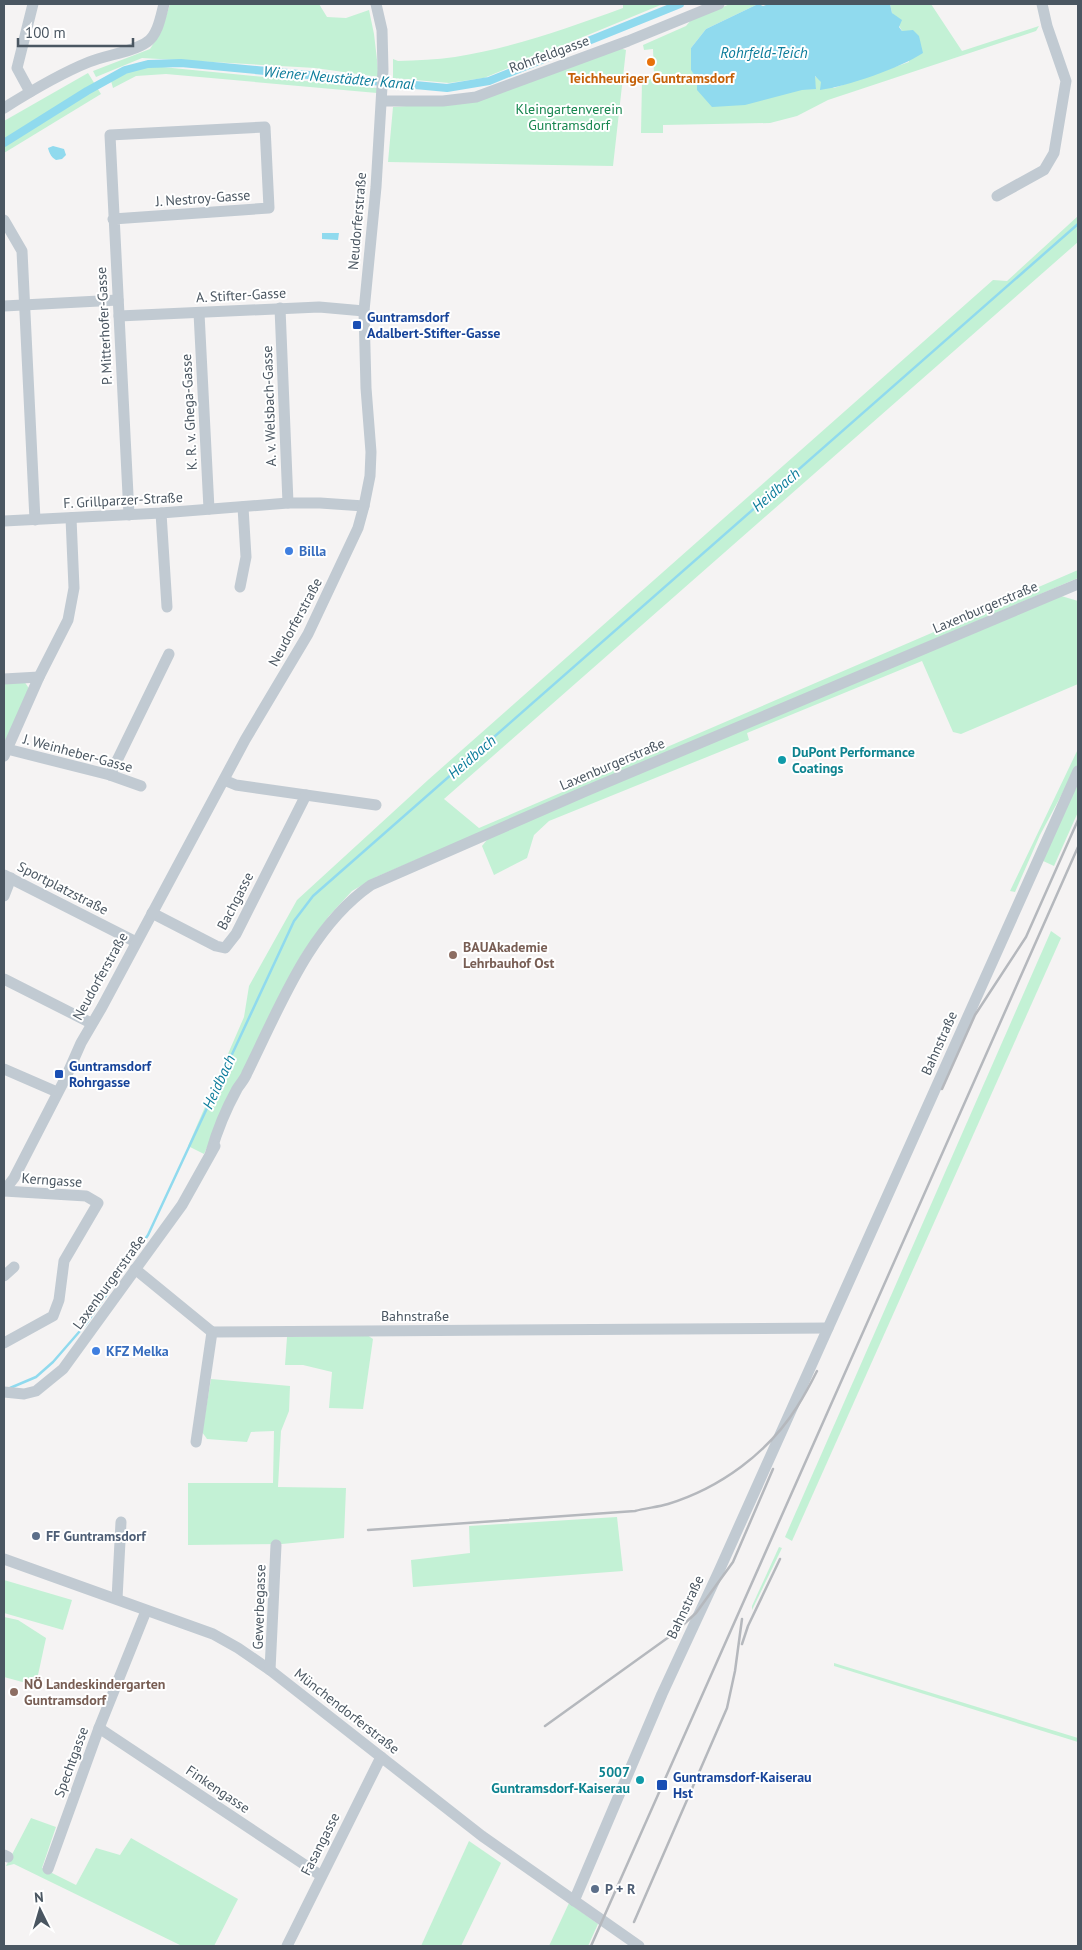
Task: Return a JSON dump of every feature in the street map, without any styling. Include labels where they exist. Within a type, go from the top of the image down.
[{"type":"street","points":[[30,92],[16,68],[34,4]]},
{"type":"street","points":[[4,108],[30,92],[86,63],[149,42],[155,33],[164,4]]},
{"type":"street","name":"Neudorferstraße","points":[[4,1191],[14,1178],[91,1023],[102,1007],[224,780],[308,634],[358,528],[370,476],[371,452],[366,388],[364,311],[376,187],[382,98],[382,30],[376,4]]},
{"type":"street","name":"Rohrfeldgasse","points":[[382,98],[443,101],[476,97],[628,41],[719,4]]},
{"type":"street","points":[[997,196],[1044,170],[1054,153],[1066,80],[1047,26],[1042,4]]},
{"type":"street","name":"J. Nestroy-Gasse","points":[[110,135],[265,127],[269,208],[113,219]]},
{"type":"street","name":"P. Mitterhofer-Gasse","points":[[110,135],[129,515]]},
{"type":"street","points":[[4,220],[22,252],[23,305],[35,520]]},
{"type":"street","points":[[4,306],[118,300]]},
{"type":"street","name":"A. Stifter-Gasse","points":[[119,316],[319,307],[364,311]]},
{"type":"street","name":"A. v. Welsbach-Gasse","points":[[280,308],[288,503]]},
{"type":"street","name":"K. R. v. Ghega-Gasse","points":[[199,313],[209,510]]},
{"type":"street","name":"F. Grillparzer-Straße","points":[[4,521],[209,510],[288,503],[320,502],[364,506]]},
{"type":"street","points":[[240,587],[246,557],[243,507]]},
{"type":"street","points":[[161,513],[167,607]]},
{"type":"street","points":[[5,752],[39,677],[68,620],[74,588],[71,518]]},
{"type":"street","name":"Laxenburgerstraße","points":[[8,1393],[24,1394],[36,1391],[63,1369],[191,1191],[211,1152],[215,1137],[237,1090],[308,955],[339,912],[354,897],[371,885],[631,772],[1078,584]]},
{"type":"street","points":[[110,775],[168,654]]},
{"type":"street","points":[[4,679],[39,677]]},
{"type":"street","name":"J. Weinheber-Gasse","points":[[5,752],[110,775],[141,786]]},
{"type":"street","name":"Bahnstraße","points":[[574,1901],[690,1632],[1078,771]]},
{"type":"street","points":[[224,780],[236,785],[376,804]]},
{"type":"street","name":"Bachgasse","points":[[152,913],[216,946],[225,948],[236,934],[306,794]]},
{"type":"street","points":[[4,896],[7,876]]},
{"type":"street","name":"Sportplatzstraße","points":[[7,876],[136,942]]},
{"type":"street","points":[[4,979],[91,1023]]},
{"type":"street","points":[[4,1069],[57,1092]]},
{"type":"street","name":"Kerngasse","points":[[4,1191],[86,1196],[98,1203],[64,1261],[59,1300],[53,1316],[4,1343]]},
{"type":"street","points":[[4,1276],[14,1267]]},
{"type":"street","points":[[135,1269],[212,1332],[196,1442]]},
{"type":"street","name":"Bahnstraße","points":[[212,1332],[828,1328]]},
{"type":"street","points":[[117,1600],[121,1522]]},
{"type":"street","name":"Gewerbegasse","points":[[270,1670],[276,1545]]},
{"type":"street","name":"Münchendorferstraße","points":[[4,1559],[213,1634],[238,1648],[270,1670],[482,1836],[639,1946]]},
{"type":"street","name":"Spechtgasse","points":[[48,1869],[146,1611]]},
{"type":"street","name":"Finkengasse","points":[[100,1728],[320,1875]]},
{"type":"street","name":"Fasangasse","points":[[287,1946],[320,1875],[381,1757]]},
{"type":"green space","points":[[170,4],[319,4],[327,17],[346,18],[369,10],[379,77],[315,68],[142,58],[96,77],[93,71],[150,49],[161,32]]},
{"type":"green space","points":[[623,4],[663,4],[484,78],[449,83],[393,78],[393,59],[398,61],[441,59],[498,48],[582,23],[623,8]]},
{"type":"green space","points":[[730,4],[758,4],[706,29],[691,48],[691,69],[697,79],[697,90],[816,89],[814,76],[834,88],[909,62],[902,31],[892,13],[890,4],[931,4],[962,51],[1039,26],[1036,31],[828,100],[797,116],[770,123],[663,125],[663,133],[641,133],[642,80],[654,74],[653,49],[644,50],[643,45],[686,26],[691,20]]},
{"type":"green space","name":"Kleingartenverein Guntramsdorf","points":[[620,48],[626,50],[613,166],[388,162],[393,107],[473,101]]},
{"type":"green space","points":[[152,66],[377,88],[377,93],[166,74],[136,76],[113,88],[111,81],[128,72]]},
{"type":"green space","points":[[88,73],[101,94],[4,153],[4,121]]},
{"type":"green space","points":[[1078,216],[1078,242],[444,799],[479,828],[1078,570],[1078,578],[376,877],[352,891],[329,916],[303,952],[204,1154],[188,1146],[244,1017],[249,986],[297,900],[428,780],[993,280],[1007,281]]},
{"type":"green space","points":[[1058,595],[1078,601],[1078,684],[961,734],[953,732],[922,661],[747,733],[749,740],[549,821],[534,835],[527,858],[494,875],[482,846],[490,836]]},
{"type":"green space","points":[[24,681],[30,690],[4,743],[4,682]]},
{"type":"green space","points":[[1078,749],[1078,764],[1040,835],[1015,892],[1010,891]]},
{"type":"green space","points":[[1078,780],[1078,812],[1054,866],[1041,860]]},
{"type":"green space","points":[[1051,931],[1061,938],[792,1541],[785,1537]]},
{"type":"green space","points":[[367,1335],[373,1339],[363,1409],[329,1408],[332,1372],[303,1365],[285,1365],[287,1337]]},
{"type":"green space","points":[[211,1379],[290,1386],[289,1411],[281,1431],[278,1487],[346,1488],[344,1538],[282,1544],[188,1545],[188,1483],[273,1483],[274,1431],[251,1432],[247,1442],[207,1439],[202,1432]]},
{"type":"green space","points":[[617,1517],[623,1571],[413,1587],[411,1560],[470,1553],[469,1526]]},
{"type":"green space","points":[[779,1547],[782,1548],[752,1610],[752,1606]]},
{"type":"green space","points":[[4,1580],[72,1600],[63,1630],[4,1613]]},
{"type":"green space","points":[[4,1617],[18,1620],[46,1638],[38,1675],[26,1683],[4,1677]]},
{"type":"green space","points":[[834,1663],[1078,1738],[1078,1742],[834,1666]]},
{"type":"green space","points":[[31,1818],[56,1827],[42,1868],[76,1885],[96,1848],[120,1855],[131,1838],[238,1899],[214,1946],[182,1946],[14,1864],[6,1866]]},
{"type":"green space","points":[[469,1841],[501,1863],[461,1946],[421,1946]]},
{"type":"green space","points":[[569,1903],[598,1924],[588,1946],[549,1946]]},
{"type":"water","name":"Rohrfeld-Teich","points":[[758,4],[763,6],[769,4],[890,4],[892,13],[902,20],[899,27],[902,31],[913,30],[919,36],[923,53],[888,70],[845,85],[820,90],[821,82],[815,76],[816,89],[802,90],[745,105],[712,107],[697,90],[697,79],[691,70],[691,48],[706,29]]},
{"type":"water","points":[[53,146],[64,149],[66,155],[62,159],[56,160],[53,158],[48,148]]},
{"type":"water","points":[[322,233],[339,233],[338,240],[322,239]]},
{"type":"waterway","name":"Wiener Neustädter Kanal","points":[[4,143],[87,91],[125,70],[148,64],[181,63],[447,88],[489,81],[680,4]]},
{"type":"waterway","name":"Heidbach","points":[[10,1388],[36,1377],[53,1362],[86,1324],[148,1235],[294,921],[313,896],[1078,224]]},
{"type":"railway","points":[[942,1089],[975,1015],[1026,937],[1078,820]]},
{"type":"railway","points":[[591,1946],[1078,847]]},
{"type":"railway","points":[[368,1530],[635,1511],[668,1504],[706,1489],[741,1467],[757,1454],[785,1424],[800,1403],[817,1371]]},
{"type":"railway","points":[[545,1726],[673,1634],[696,1613],[733,1562],[773,1469]]},
{"type":"railway","points":[[742,1644],[748,1626],[780,1559]]},
{"type":"railway","points":[[634,1922],[727,1708],[735,1671],[742,1619]]},
{"type":"place","name":"Teichheuriger Guntramsdorf","points":[[651,62]]},
{"type":"place","name":"Guntramsdorf Adalbert-Stifter-Gasse","points":[[357,325]]},
{"type":"place","name":"Billa","points":[[289,551]]},
{"type":"place","name":"DuPont Performance Coatings","points":[[782,760]]},
{"type":"place","name":"BAUAkademie Lehrbauhof Ost","points":[[453,955]]},
{"type":"place","name":"Guntramsdorf Rohrgasse","points":[[59,1074]]},
{"type":"place","name":"KFZ Melka","points":[[96,1351]]},
{"type":"place","name":"FF Guntramsdorf","points":[[36,1536]]},
{"type":"place","name":"NÖ Landeskindergarten Guntramsdorf","points":[[14,1692]]},
{"type":"place","name":"5007 Guntramsdorf-Kaiserau","points":[[640,1780]]},
{"type":"place","name":"Guntramsdorf-Kaiserau Hst","points":[[662,1785]]},
{"type":"place","name":"P + R","points":[[595,1889]]}]
